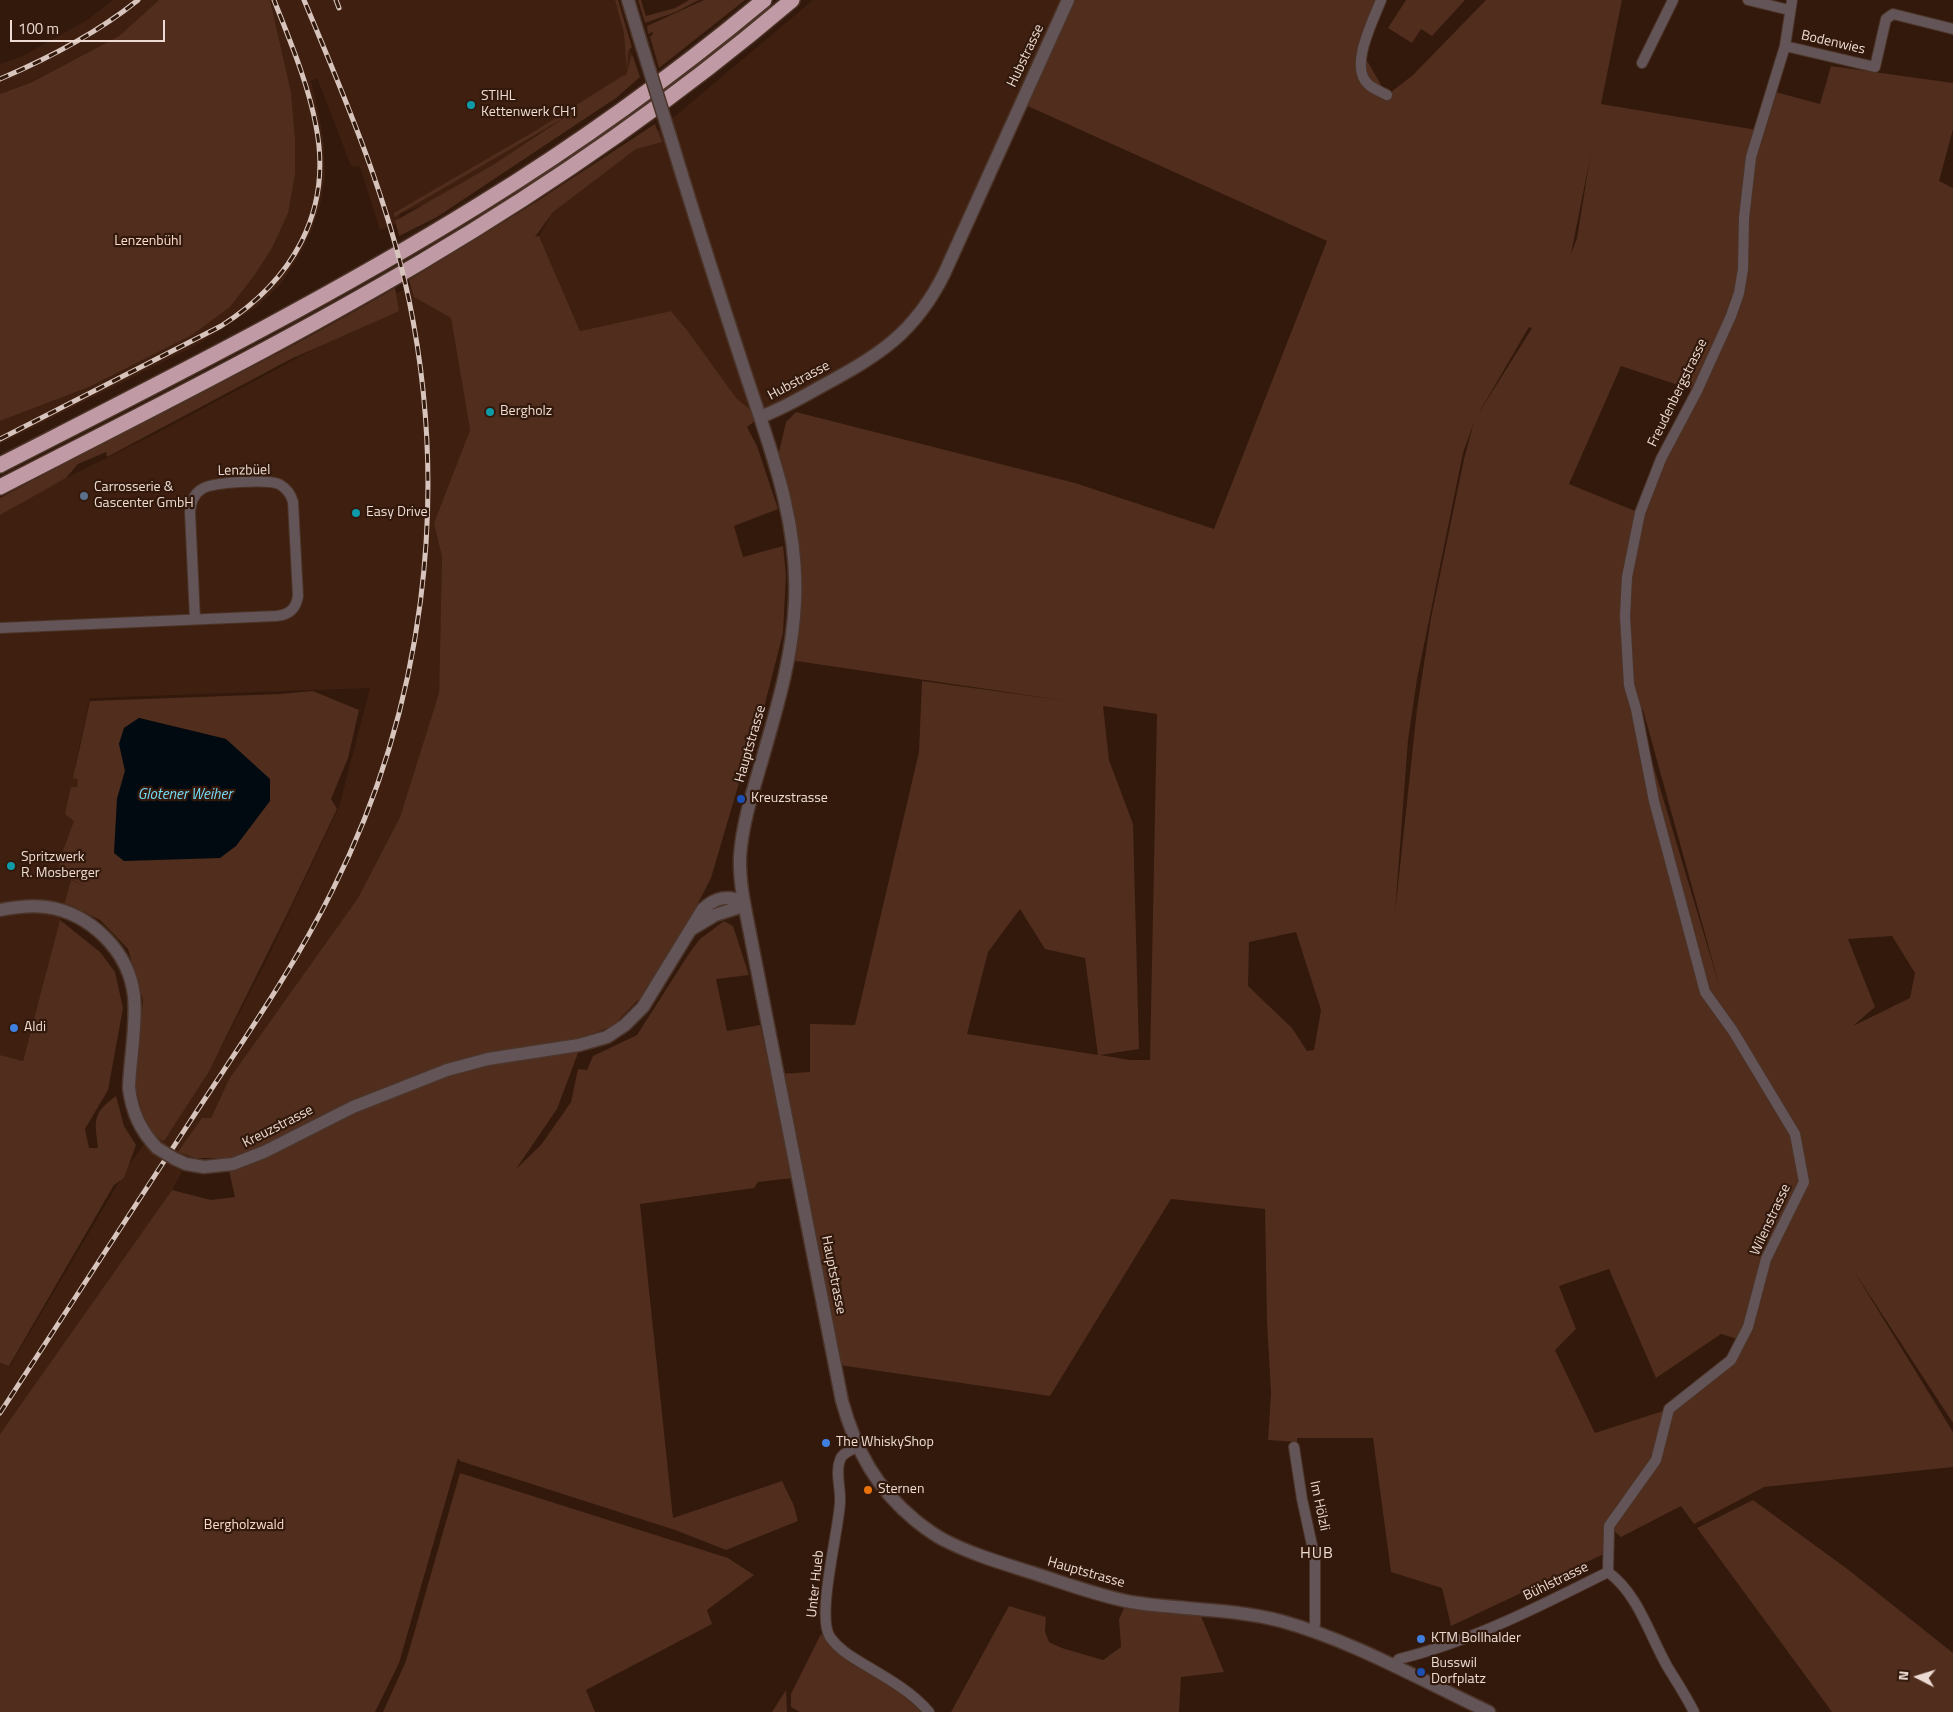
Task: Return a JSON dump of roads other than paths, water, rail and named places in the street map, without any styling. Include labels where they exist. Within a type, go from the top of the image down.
[{"type":"highway","points":[[0,465],[257,332],[449,224],[592,131],[670,74],[764,0]]},
{"type":"highway","points":[[0,487],[268,348],[413,267],[470,232],[632,124],[708,68],[792,0]]},
{"type":"street","name":"Hubstrasse","points":[[628,0],[713,274],[760,417],[788,404],[880,352],[909,327],[929,302],[951,259],[1068,0]]},
{"type":"street","points":[[1381,0],[1362,52],[1360,70],[1368,85],[1387,95]]},
{"type":"street","points":[[1642,63],[1673,0]]},
{"type":"street","points":[[1748,0],[1790,5]]},
{"type":"street","name":"Freudenbergstrasse","points":[[1654,801],[1636,709],[1629,685],[1625,616],[1627,577],[1640,513],[1657,468],[1704,374],[1731,316],[1739,293],[1743,269],[1744,218],[1750,157],[1785,46],[1790,5]]},
{"type":"street","name":"Bodenwies","points":[[1785,46],[1874,67],[1886,19],[1893,14],[1953,29]]},
{"type":"street","name":"Hauptstrasse","points":[[760,417],[778,472],[790,526],[794,554],[795,601],[789,660],[754,785],[744,832],[740,856],[744,902],[842,1401],[858,1447],[885,1492],[901,1508],[942,1540],[970,1552],[1102,1595],[1130,1601],[1243,1614],[1279,1621],[1312,1631],[1393,1666],[1489,1712]]},
{"type":"street","name":"Lenzbüel","points":[[0,628],[281,616],[290,612],[296,605],[298,596],[294,507],[292,497],[282,486],[268,482],[215,484],[201,489],[194,497],[190,512],[195,619]]},
{"type":"street","name":"Wilenstrasse","points":[[1608,1572],[1609,1526],[1656,1460],[1669,1409],[1731,1360],[1748,1328],[1766,1259],[1804,1182],[1795,1134],[1733,1031],[1705,992],[1654,801]]},
{"type":"street","name":"Kreuzstrasse","points":[[0,910],[35,906],[67,912],[96,929],[113,946],[121,958],[131,981],[134,995],[129,1088],[138,1123],[157,1148],[175,1160],[204,1167],[233,1164],[264,1152],[353,1107],[447,1070],[508,1054],[578,1045],[607,1037],[625,1025],[643,1007],[690,930],[715,915],[737,908],[744,902]]},
{"type":"street","name":"Unter Hueb","points":[[858,1447],[843,1455],[838,1466],[840,1501],[825,1622],[828,1634],[837,1646],[903,1689],[929,1712]]},
{"type":"street","name":"Im Hölzli","points":[[1294,1448],[1302,1499],[1314,1545],[1314,1624],[1312,1631]]},
{"type":"street","name":"Bühlstrasse","points":[[1393,1666],[1399,1659],[1466,1639],[1494,1628],[1608,1572],[1625,1588],[1638,1608],[1666,1665],[1694,1712]]},
{"type":"water","name":"Glotener Weiher","points":[[139,718],[226,739],[270,779],[270,801],[236,846],[220,858],[124,861],[114,853],[117,799],[125,771],[119,744],[124,728]]},
{"type":"railway","points":[[0,79],[72,44],[106,24],[138,0]]},
{"type":"railway","points":[[0,439],[221,326],[246,308],[268,288],[287,266],[301,241],[312,215],[318,187],[320,157],[313,110],[298,62],[274,0]]},
{"type":"railway","points":[[0,1413],[301,949],[333,889],[364,820],[389,748],[408,675],[420,601],[427,526],[427,450],[421,375],[409,300],[389,223],[364,148],[304,0]]},
{"type":"railway","points":[[336,0],[339,8]]},
{"type":"place","name":"STIHL Kettenwerk CH1","points":[[471,105]]},
{"type":"place","name":"Bergholz","points":[[490,412]]},
{"type":"place","name":"Carrosserie & Gascenter GmbH","points":[[84,496]]},
{"type":"place","name":"Easy Drive","points":[[356,513]]},
{"type":"place","name":"Kreuzstrasse","points":[[741,799]]},
{"type":"place","name":"Spritzwerk R. Mosberger","points":[[11,866]]},
{"type":"place","name":"Aldi","points":[[14,1028]]},
{"type":"place","name":"The WhiskyShop","points":[[826,1443]]},
{"type":"place","name":"Sternen","points":[[868,1490]]},
{"type":"place","name":"KTM Bollhalder","points":[[1421,1639]]},
{"type":"place","name":"Busswil Dorfplatz","points":[[1421,1672]]},
{"type":"district","name":"HUB","points":[[1317,1554]]},
{"type":"park label","name":"Lenzenbühl","points":[[148,242]]},
{"type":"park label","name":"Bergholzwald","points":[[244,1526]]}]
